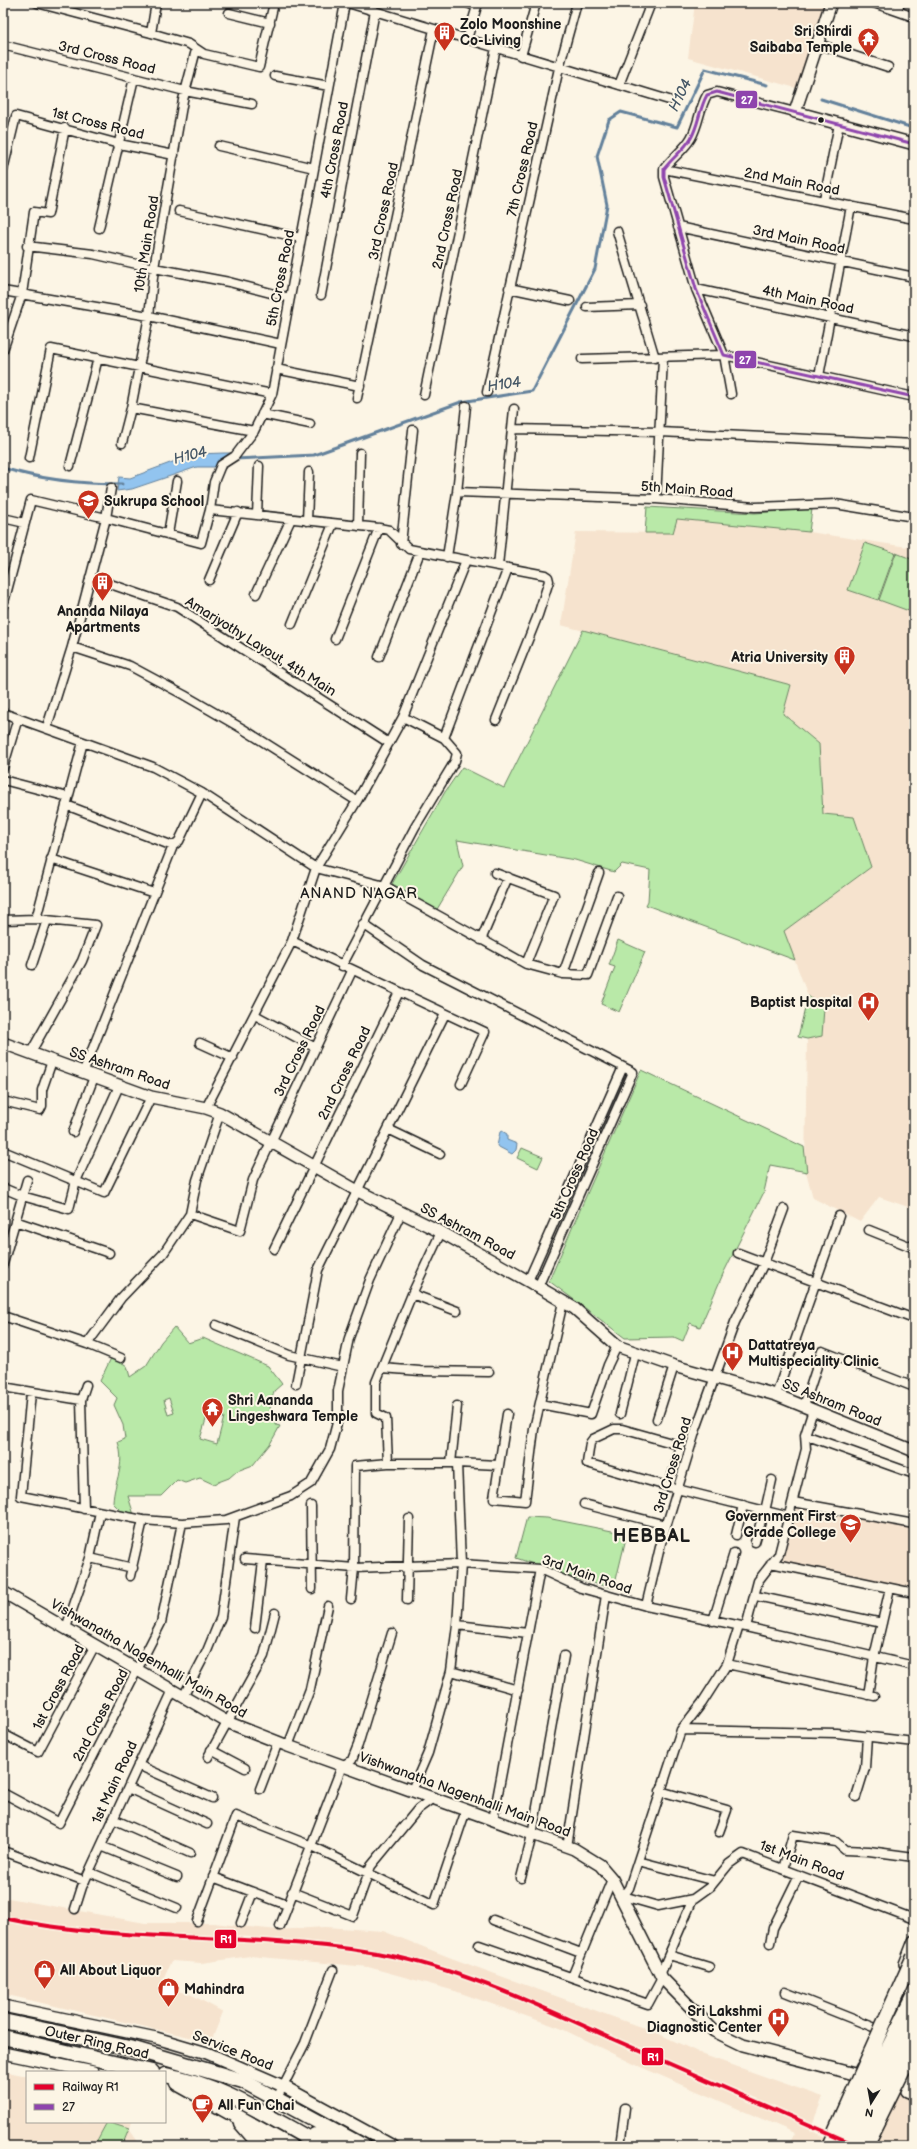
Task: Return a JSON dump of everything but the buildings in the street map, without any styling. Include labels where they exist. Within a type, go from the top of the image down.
[{"type":"highway","points":[[829,2146],[914,1956]]},
{"type":"highway","points":[[839,2146],[914,1997]]},
{"type":"highway","name":"Outer Ring Road","points":[[3,2021],[134,2049],[280,2092],[363,2146]]},
{"type":"highway","points":[[854,2146],[914,2023]]},
{"type":"highway","name":"Outer Ring Road","points":[[3,2037],[148,2071]]},
{"type":"highway","points":[[865,2146],[914,2046]]},
{"type":"highway","points":[[224,2075],[236,2089],[335,2146]]},
{"type":"highway","points":[[166,2076],[187,2078],[223,2093],[322,2146]]},
{"type":"highway","points":[[166,2077],[290,2146]]},
{"type":"highway","points":[[232,2114],[261,2146]]},
{"type":"street","points":[[37,3],[189,44],[196,50],[211,56],[260,67],[274,3]]},
{"type":"street","points":[[151,33],[156,3]]},
{"type":"street","points":[[347,3],[669,100]]},
{"type":"street","name":"5th Cross Road","points":[[210,510],[214,482],[221,465],[235,456],[254,431],[272,394],[329,86],[347,3]]},
{"type":"street","points":[[467,3],[478,5],[467,39]]},
{"type":"street","points":[[521,56],[536,3]]},
{"type":"street","name":"7th Cross Road","points":[[487,392],[559,68],[577,3]]},
{"type":"street","points":[[618,85],[652,3]]},
{"type":"street","points":[[796,112],[831,3]]},
{"type":"street","points":[[874,3],[914,18]]},
{"type":"street","points":[[897,11],[900,3]]},
{"type":"street","name":"4th Cross Road","points":[[321,295],[375,11]]},
{"type":"street","points":[[229,13],[270,23]]},
{"type":"street","name":"3rd Cross Road","points":[[357,398],[434,29]]},
{"type":"street","points":[[818,44],[888,67]]},
{"type":"street","name":"3rd Cross Road","points":[[3,45],[185,91],[252,104]]},
{"type":"street","name":"2nd Cross Road","points":[[424,395],[496,48]]},
{"type":"street","name":"10th Main Road","points":[[122,443],[131,408],[149,316],[154,268],[185,91],[196,50]]},
{"type":"street","points":[[275,76],[329,86]]},
{"type":"street","points":[[99,228],[134,78]]},
{"type":"street","points":[[731,394],[724,355],[696,289],[664,177],[664,169],[690,140],[698,125],[702,104],[707,95],[717,92],[914,144]]},
{"type":"street","name":"1st Cross Road","points":[[6,145],[16,116],[119,144],[174,155]]},
{"type":"street","points":[[824,199],[839,124]]},
{"type":"street","points":[[3,350],[22,294],[27,246],[34,212],[48,214],[64,128]]},
{"type":"street","points":[[3,170],[6,145]]},
{"type":"street","points":[[219,146],[314,168]]},
{"type":"street","name":"2nd Main Road","points":[[664,169],[824,199],[914,219]]},
{"type":"street","points":[[819,376],[842,261],[851,206]]},
{"type":"street","points":[[179,211],[301,238]]},
{"type":"street","name":"3rd Main Road","points":[[678,227],[914,277]]},
{"type":"street","points":[[618,231],[640,305],[659,358],[660,432],[656,499]]},
{"type":"street","points":[[27,246],[93,254],[154,268],[229,282],[290,298]]},
{"type":"street","points":[[509,288],[570,301]]},
{"type":"street","name":"4th Main Road","points":[[696,289],[830,316],[914,336]]},
{"type":"street","points":[[3,290],[149,316],[281,344]]},
{"type":"street","points":[[587,307],[640,305]]},
{"type":"street","points":[[29,458],[52,349],[272,394]]},
{"type":"street","points":[[582,359],[724,355],[914,397]]},
{"type":"street","points":[[70,466],[98,358]]},
{"type":"street","points":[[276,369],[360,386]]},
{"type":"street","points":[[447,557],[457,492],[466,406]]},
{"type":"street","points":[[131,408],[254,431]]},
{"type":"street","points":[[498,566],[507,494],[514,409]]},
{"type":"street","points":[[262,414],[310,424]]},
{"type":"street","points":[[512,429],[660,432],[914,444]]},
{"type":"street","points":[[401,544],[412,430]]},
{"type":"street","points":[[358,526],[360,453]]},
{"type":"street","points":[[257,514],[259,466]]},
{"type":"street","points":[[307,521],[309,472]]},
{"type":"street","points":[[168,534],[177,481]]},
{"type":"street","points":[[47,727],[72,646],[106,518],[111,488]]},
{"type":"street","name":"5th Main Road","points":[[457,492],[656,499],[755,507],[835,504],[914,517]]},
{"type":"street","points":[[3,606],[31,500],[201,543],[210,510],[257,514],[389,530],[401,544],[409,549],[545,575],[548,577],[549,581],[538,615],[496,720]]},
{"type":"street","points":[[209,580],[238,512]]},
{"type":"street","points":[[3,518],[25,524]]},
{"type":"street","points":[[256,594],[291,519]]},
{"type":"street","points":[[292,624],[333,524]]},
{"type":"street","points":[[336,639],[379,528]]},
{"type":"street","points":[[379,657],[420,552]]},
{"type":"street","points":[[206,1108],[292,941],[316,868],[357,801],[403,717],[466,560]]},
{"type":"street","points":[[444,738],[508,568]]},
{"type":"street","name":"Amarjyothy Layout, 4th Main","points":[[90,577],[177,607],[389,742]]},
{"type":"street","points":[[72,646],[130,666],[184,695],[244,729],[357,801]]},
{"type":"street","points":[[3,713],[47,727],[83,742],[153,767],[202,793],[316,868],[385,886],[526,964],[563,974],[588,975],[617,896]]},
{"type":"street","points":[[342,966],[415,827],[455,761],[457,753],[444,738],[403,717]]},
{"type":"street","points":[[3,768],[5,752],[18,718]]},
{"type":"street","points":[[36,919],[83,742]]},
{"type":"street","points":[[3,780],[68,797]]},
{"type":"street","points":[[83,1073],[173,846],[179,841],[202,793]]},
{"type":"street","points":[[66,805],[173,846]]},
{"type":"street","points":[[51,859],[154,893]]},
{"type":"street","points":[[495,873],[554,895],[526,964]]},
{"type":"street","points":[[563,974],[599,873]]},
{"type":"street","points":[[481,940],[508,877]]},
{"type":"street","points":[[3,920],[36,919],[96,925],[82,961],[31,1052]]},
{"type":"street","points":[[32,965],[47,920]]},
{"type":"street","points":[[363,924],[423,965],[623,1067]]},
{"type":"street","points":[[292,941],[352,971],[485,1032],[461,1084]]},
{"type":"street","name":"3rd Cross Road","points":[[190,1214],[240,1231],[253,1180],[314,1047],[352,971]]},
{"type":"street","name":"2nd Cross Road","points":[[274,1250],[280,1240],[313,1166],[399,992]]},
{"type":"street","points":[[255,1014],[314,1047]]},
{"type":"street","points":[[296,1384],[318,1270],[356,1190],[445,1014]]},
{"type":"street","name":"SS Ashram Road","points":[[3,1043],[151,1097],[206,1108],[220,1113],[356,1190],[441,1232],[528,1281],[574,1308],[617,1346],[635,1354],[776,1395],[914,1451]]},
{"type":"street","points":[[200,1043],[233,1058]]},
{"type":"street","points":[[3,1101],[40,1110],[42,1106],[42,1090],[52,1061]]},
{"type":"street","name":"5th Cross Road","points":[[528,1281],[623,1067],[633,1072],[538,1287]]},
{"type":"street","points":[[73,1132],[94,1077]]},
{"type":"street","points":[[3,1188],[22,1196],[69,1209],[76,1181],[119,1086]]},
{"type":"street","points":[[3,1151],[104,1193],[151,1097]]},
{"type":"street","points":[[87,1344],[121,1298],[163,1254],[190,1214],[197,1180],[220,1113]]},
{"type":"street","points":[[388,1129],[440,1154]]},
{"type":"street","points":[[578,1169],[589,1173]]},
{"type":"street","points":[[3,1264],[27,1180]]},
{"type":"street","name":"3rd Cross Road","points":[[646,1606],[666,1525],[714,1378],[735,1322],[764,1263],[784,1209]]},
{"type":"street","points":[[31,1393],[21,1496],[143,1520],[182,1523],[226,1520],[291,1496],[311,1483],[330,1449],[338,1419],[338,1390],[350,1338],[370,1280],[400,1213]]},
{"type":"street","points":[[776,1395],[839,1216]]},
{"type":"street","points":[[15,1221],[109,1253]]},
{"type":"street","points":[[869,1230],[914,1248]]},
{"type":"street","points":[[388,1463],[386,1418],[376,1413],[376,1382],[412,1294],[441,1232]]},
{"type":"street","points":[[738,1253],[914,1319]]},
{"type":"street","points":[[412,1294],[457,1311]]},
{"type":"street","points":[[507,1414],[494,1498],[525,1500],[534,1429],[563,1302]]},
{"type":"street","points":[[3,1316],[87,1344],[121,1358]]},
{"type":"street","points":[[216,1325],[289,1355],[301,1356],[343,1367]]},
{"type":"street","points":[[540,1404],[592,1414],[608,1365],[617,1346]]},
{"type":"street","points":[[623,1896],[629,1888],[681,1730],[702,1703],[727,1664],[756,1596],[758,1581],[779,1554],[790,1517],[806,1449],[804,1435],[808,1408],[822,1351],[914,1386]]},
{"type":"street","points":[[620,1414],[635,1354]]},
{"type":"street","points":[[657,1419],[674,1366]]},
{"type":"street","points":[[382,1368],[420,1371],[489,1372]]},
{"type":"street","points":[[84,1509],[81,1400],[86,1385]]},
{"type":"street","points":[[3,1387],[31,1393],[81,1400]]},
{"type":"street","points":[[412,1790],[428,1753],[451,1672],[457,1625],[461,1564],[454,1463],[457,1406]]},
{"type":"street","points":[[668,1487],[680,1449],[679,1445],[618,1429],[593,1439],[590,1443],[587,1463],[668,1487],[790,1517]]},
{"type":"street","points":[[804,1435],[914,1474]]},
{"type":"street","points":[[351,1599],[354,1568],[354,1469],[357,1465],[388,1463],[454,1463],[498,1465]]},
{"type":"street","points":[[755,1542],[772,1480]]},
{"type":"street","points":[[793,1502],[914,1524]]},
{"type":"street","points":[[584,1504],[666,1525]]},
{"type":"street","points":[[736,1535],[743,1505]]},
{"type":"street","points":[[311,1506],[313,1566],[312,1589]]},
{"type":"street","points":[[66,1628],[90,1558],[100,1512]]},
{"type":"street","points":[[183,1697],[207,1651],[220,1617],[235,1517]]},
{"type":"street","points":[[407,1600],[409,1519]]},
{"type":"street","points":[[90,1558],[131,1572],[143,1520]]},
{"type":"street","name":"2nd Cross Road","points":[[3,1793],[59,1823],[161,1623],[182,1523]]},
{"type":"street","points":[[714,1620],[734,1553]]},
{"type":"street","name":"3rd Main Road","points":[[245,1559],[313,1566],[354,1568],[461,1564],[540,1569],[581,1588],[646,1606],[914,1666]]},
{"type":"street","points":[[255,1628],[263,1561]]},
{"type":"street","points":[[771,1563],[914,1594]]},
{"type":"street","points":[[493,1820],[540,1569]]},
{"type":"street","points":[[727,1664],[871,1696],[874,1657],[890,1588]]},
{"type":"street","name":"Vishwanatha Nagenhalli Main Road","points":[[3,1592],[227,1722],[342,1766],[567,1847],[600,1865],[612,1878],[623,1896],[661,1977],[714,2031],[743,2045],[858,2075],[878,2029]]},
{"type":"street","points":[[567,1847],[606,1595]]},
{"type":"street","points":[[756,1596],[882,1623]]},
{"type":"street","points":[[260,1789],[310,1689],[328,1606]]},
{"type":"street","points":[[244,1768],[209,1753],[264,1656],[275,1613]]},
{"type":"street","points":[[457,1625],[528,1633]]},
{"type":"street","points":[[280,1926],[342,1766],[352,1760],[358,1745],[392,1633]]},
{"type":"street","name":"1st Cross Road","points":[[3,1734],[38,1752],[95,1645]]},
{"type":"street","points":[[521,1878],[532,1835],[564,1656]]},
{"type":"street","points":[[451,1672],[518,1690]]},
{"type":"street","name":"1st Main Road","points":[[75,1909],[89,1872],[173,1690]]},
{"type":"street","points":[[681,1730],[837,1732],[914,1742]]},
{"type":"street","points":[[856,1797],[865,1768],[867,1736]]},
{"type":"street","points":[[138,1765],[212,1798]]},
{"type":"street","points":[[128,1788],[207,1824]]},
{"type":"street","points":[[660,1791],[727,1810],[719,1832]]},
{"type":"street","points":[[292,1892],[353,1916],[368,1873],[372,1866],[418,1809],[433,1798]]},
{"type":"street","points":[[197,1922],[236,1816],[312,1846],[434,1906],[466,1810]]},
{"type":"street","points":[[113,1819],[190,1854]]},
{"type":"street","points":[[783,1869],[793,1835],[836,1842],[844,1850],[869,1851],[914,1857]]},
{"type":"street","points":[[101,1846],[177,1877]]},
{"type":"street","points":[[3,1851],[84,1884]]},
{"type":"street","name":"1st Main Road","points":[[623,1896],[658,1906],[693,1899],[715,1881],[729,1864],[743,1854],[914,1919]]},
{"type":"street","points":[[638,1861],[715,1881]]},
{"type":"street","points":[[89,1872],[177,1908]]},
{"type":"street","points":[[770,1943],[773,1928],[799,1875]]},
{"type":"street","points":[[214,1877],[287,1905]]},
{"type":"street","points":[[572,1978],[612,1878]]},
{"type":"street","points":[[241,1923],[253,1892]]},
{"type":"street","points":[[479,1945],[648,2004],[661,1977],[693,1899]]},
{"type":"street","points":[[493,1920],[581,1953]]},
{"type":"street","points":[[785,1992],[878,2029],[914,1941]]},
{"type":"street","points":[[669,1955],[709,1968]]},
{"type":"street","points":[[280,2092],[304,2043],[333,1970]]},
{"type":"street","name":"Service Road","points":[[3,2006],[163,2040],[207,2053],[280,2092],[393,2146]]},
{"type":"street","points":[[3,2053],[88,2071]]},
{"type":"street","points":[[910,2092],[914,2075]]},
{"type":"street","points":[[620,2146],[625,2108]]},
{"type":"shaded area","points":[[695,3],[825,3],[796,88],[688,58]]},
{"type":"shaded area","name":"Atria University","points":[[677,519],[809,532],[914,548],[914,1209],[879,1197],[860,1222],[813,1198],[805,1168],[807,1039],[822,1035],[824,1008],[808,996],[784,931],[871,867],[854,817],[823,814],[819,744],[783,714],[791,685],[561,625],[576,532],[672,533]]},
{"type":"shaded area","name":"Government First Grade College","points":[[797,1508],[844,1512],[914,1526],[914,1590],[782,1562]]},
{"type":"shaded area","points":[[914,1886],[914,1906],[907,1903]]},
{"type":"shaded area","points":[[3,1897],[145,1923],[213,1923],[278,1930],[325,1927],[383,1931],[454,1959],[657,2033],[704,2055],[823,2097],[810,2130],[842,2146],[788,2146],[795,2133],[636,2065],[560,2028],[455,1991],[368,1967],[250,1956],[202,1963],[171,1961],[160,1986],[192,1995],[223,2012],[211,2042],[3,1994]]},
{"type":"shaded area","points":[[3,2071],[26,2076],[26,2123],[106,2123],[94,2146],[3,2146]]},
{"type":"shaded area","points":[[896,2091],[914,2097],[914,2146],[869,2146]]},
{"type":"shaded area","points":[[110,2123],[131,2123],[129,2129]]},
{"type":"shaded area","points":[[129,2129],[141,2146],[122,2146]]},
{"type":"green space","points":[[912,449],[914,449],[914,474],[908,474]]},
{"type":"green space","points":[[647,507],[755,513],[812,509],[809,532],[677,519],[673,533],[645,533]]},
{"type":"green space","points":[[865,543],[895,553],[878,600],[848,590]]},
{"type":"green space","points":[[896,553],[914,560],[914,596],[909,611],[879,600]]},
{"type":"green space","points":[[583,630],[791,685],[783,714],[819,744],[823,814],[854,817],[871,867],[784,931],[795,960],[646,905],[648,901],[650,870],[622,864],[614,872],[575,860],[457,840],[463,866],[436,911],[392,884],[445,792],[462,767],[504,788]]},
{"type":"green space","points":[[618,940],[645,952],[619,1012],[601,1004],[615,967],[609,965]]},
{"type":"green space","points":[[808,996],[824,1008],[822,1036],[807,1039],[798,1037]]},
{"type":"green space","points":[[641,1070],[804,1147],[807,1172],[770,1165],[764,1192],[723,1274],[700,1327],[690,1323],[683,1341],[674,1337],[625,1338],[549,1281]]},
{"type":"green space","points":[[522,1148],[543,1157],[538,1168],[517,1158]]},
{"type":"green space","points":[[174,1327],[188,1343],[203,1338],[268,1366],[282,1384],[274,1391],[270,1408],[274,1413],[276,1425],[280,1426],[270,1444],[253,1465],[237,1471],[229,1478],[213,1484],[200,1478],[185,1483],[177,1480],[161,1496],[128,1496],[134,1515],[125,1515],[113,1503],[121,1459],[118,1442],[125,1439],[123,1425],[114,1405],[117,1398],[100,1381],[112,1356],[127,1366],[130,1377],[146,1366],[161,1342]],"holes":[[[169,1398],[174,1413],[168,1415],[164,1400]],[[208,1413],[224,1417],[217,1444],[200,1439]]]},
{"type":"green space","points":[[527,1517],[547,1518],[627,1534],[614,1588],[580,1580],[516,1558]]},
{"type":"green space","points":[[106,2123],[129,2129],[122,2146],[94,2146]]},
{"type":"water","points":[[234,453],[219,467],[197,467],[132,489],[117,491],[119,477],[130,478],[194,454]]},
{"type":"water","points":[[502,1131],[507,1134],[507,1140],[517,1144],[516,1150],[512,1154],[497,1146],[500,1132]]},
{"type":"waterway","name":"H104","points":[[235,459],[314,455],[461,402],[532,391],[595,269],[607,205],[597,156],[609,120],[621,112],[677,127],[705,69],[767,85]]},
{"type":"waterway","name":"H104","points":[[821,99],[913,128]]},
{"type":"waterway","name":"H104","points":[[3,468],[32,476],[92,483],[122,484]]},
{"type":"rail line","name":"R1","points":[[3,1918],[52,1927],[101,1932],[151,1936],[299,1943],[397,1957],[425,1964],[480,1982],[535,2004],[858,2146]]},
{"type":"transit line","name":"27","points":[[914,144],[717,92],[707,95],[691,138],[664,169],[664,177],[696,289],[724,355],[914,397]]},
{"type":"place","name":"Zolo Moonshine Co-Living","points":[[445,52]]},
{"type":"place","name":"Sri Shirdi Saibaba Temple","points":[[868,58]]},
{"type":"place","name":"Sukrupa School","points":[[89,520]]},
{"type":"place","name":"Ananda Nilaya Apartments","points":[[103,602]]},
{"type":"place","name":"Atria University","points":[[844,676]]},
{"type":"place","name":"Baptist Hospital","points":[[868,1022]]},
{"type":"place","name":"Dattatreya Multispeciality Clinic","points":[[732,1372]]},
{"type":"place","name":"Shri Aananda Lingeshwara Temple","points":[[212,1428]]},
{"type":"place","name":"Government First Grade College","points":[[851,1544]]},
{"type":"place","name":"All About Liquor","points":[[44,1990]]},
{"type":"place","name":"Mahindra","points":[[169,2008]]},
{"type":"place","name":"Sri Lakshmi Diagnostic Center","points":[[778,2038]]},
{"type":"place","name":"All Fun Chai","points":[[202,2124]]},
{"type":"district","name":"ANAND NAGAR","points":[[359,893]]},
{"type":"district","name":"HEBBAL","points":[[652,1536]]}]
